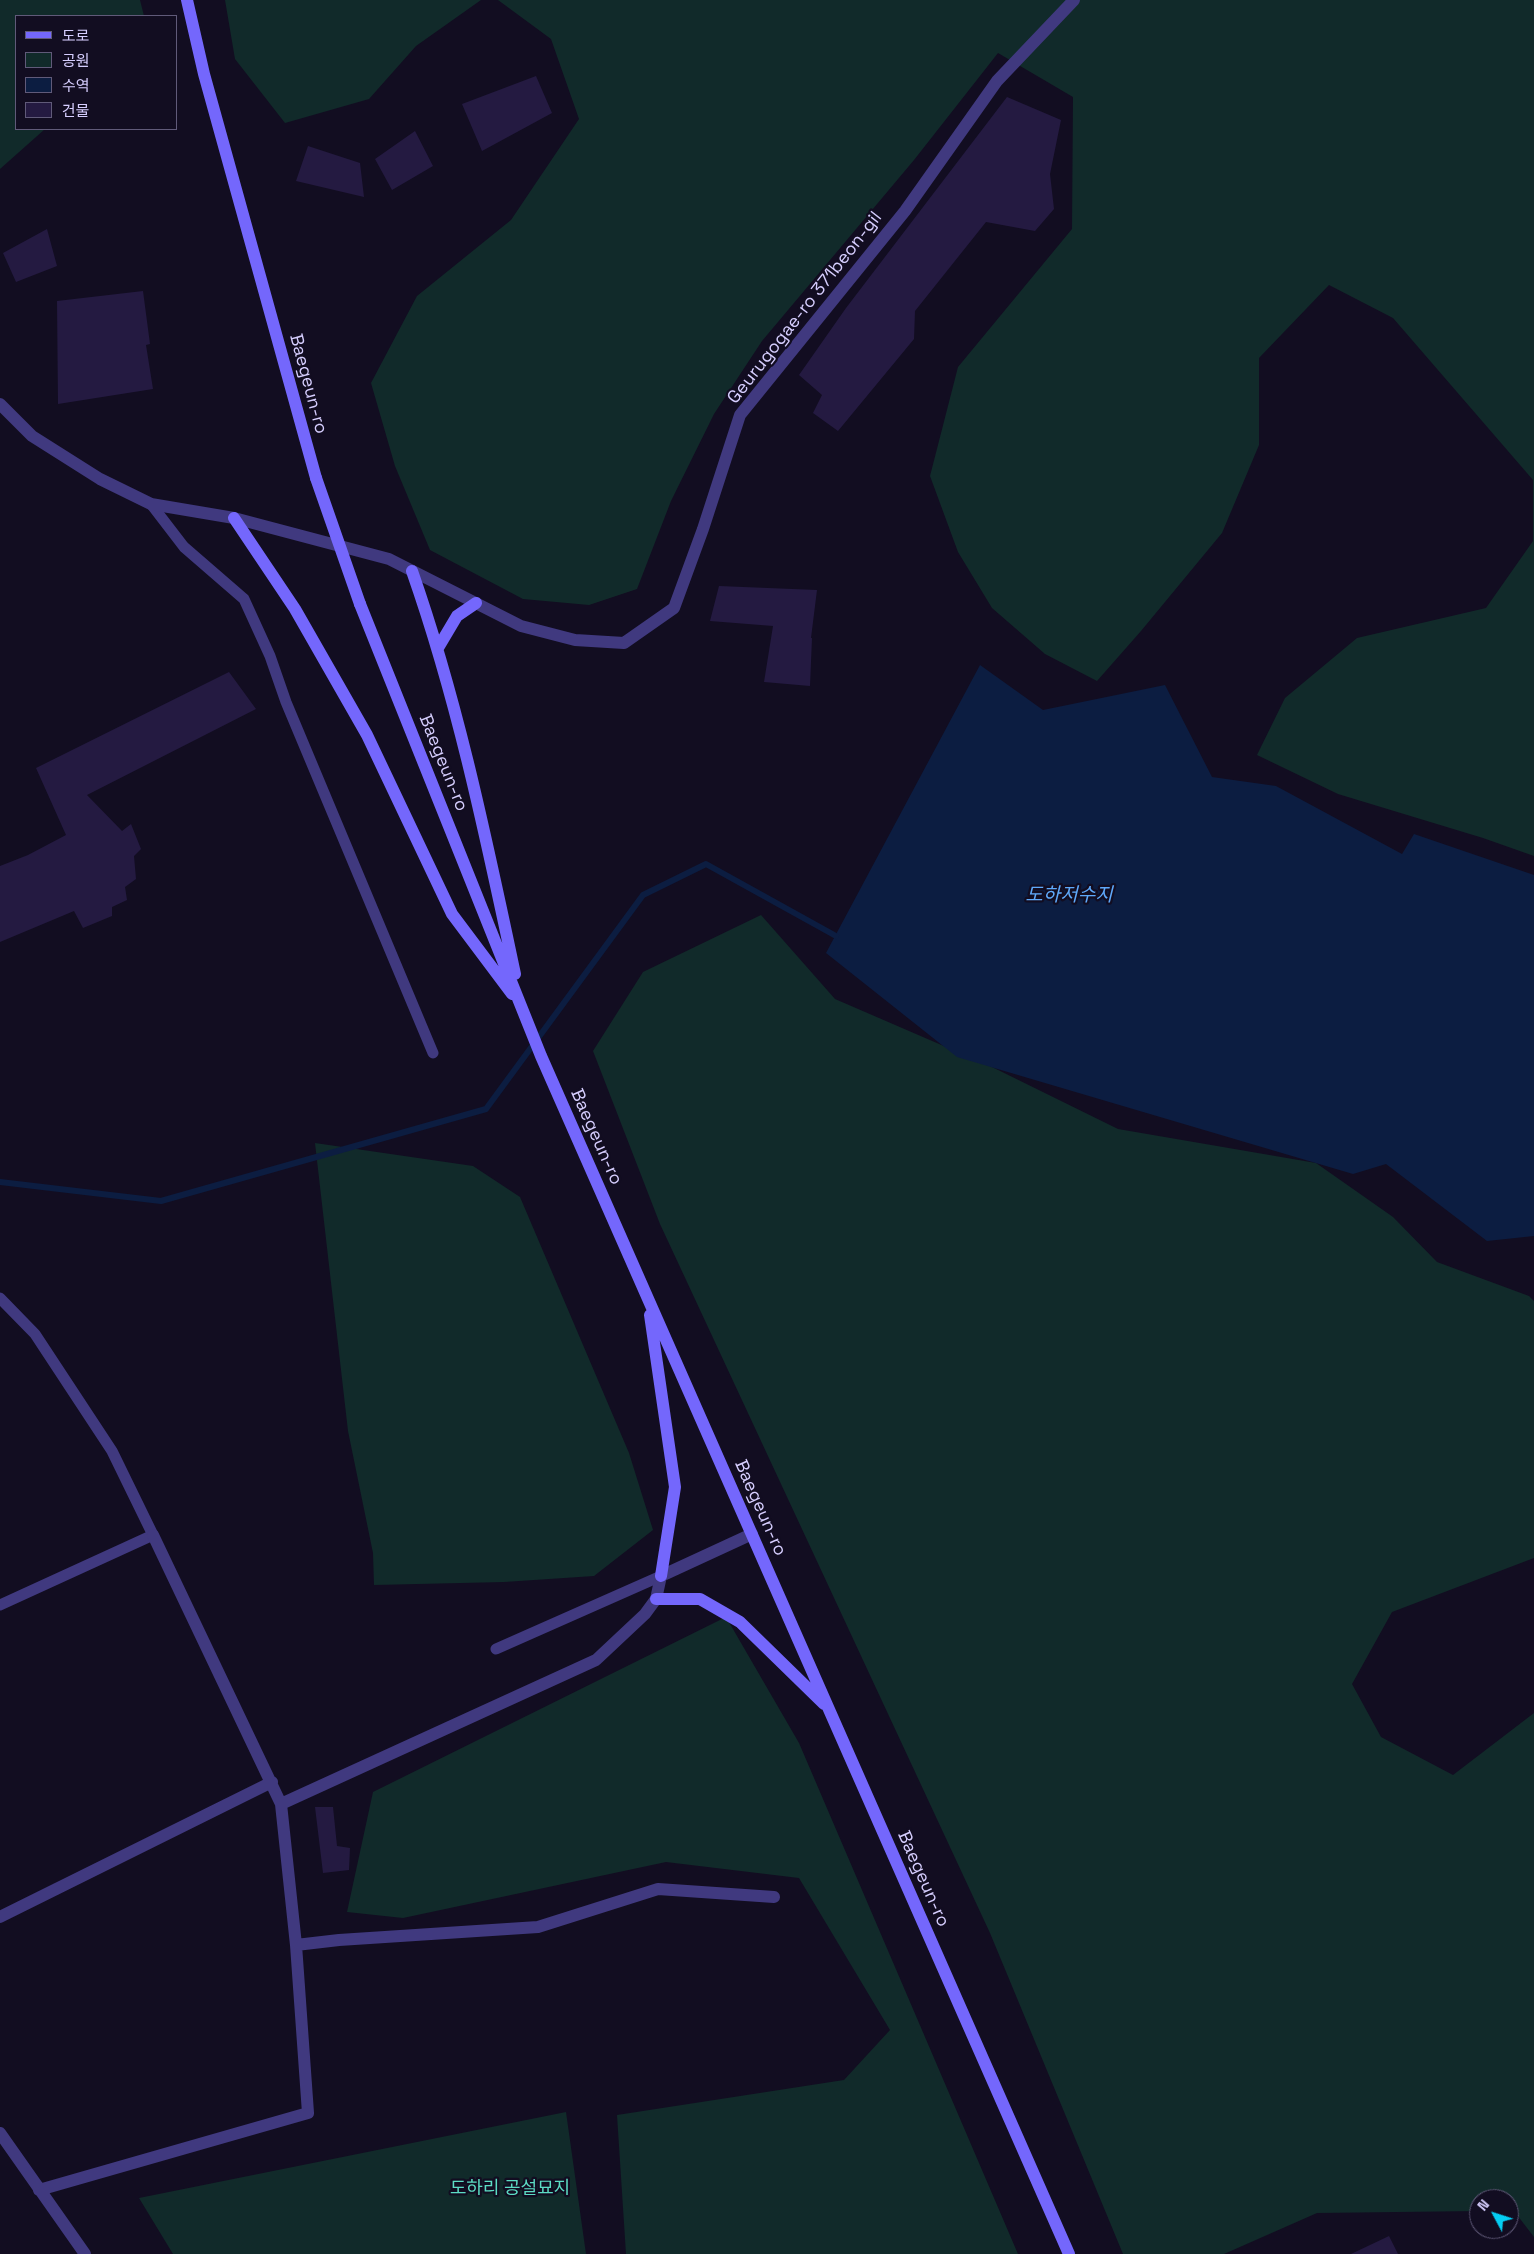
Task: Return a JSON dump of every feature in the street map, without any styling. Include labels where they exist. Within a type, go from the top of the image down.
[{"type":"main road","name":"Baegeun-ro","points":[[187,0],[204,74],[316,478],[360,604],[541,1056],[1069,2254]]},
{"type":"main road","points":[[234,518],[295,609],[367,735],[452,914],[523,1008]]},
{"type":"main road","points":[[412,571],[438,648],[478,805],[523,1008]]},
{"type":"main road","points":[[438,648],[457,616],[476,603]]},
{"type":"main road","points":[[648,1297],[675,1487],[662,1576]]},
{"type":"main road","points":[[656,1599],[700,1599],[740,1622],[828,1708]]},
{"type":"street","name":"Geurugogae-ro 371beon-gil","points":[[0,404],[32,436],[100,479],[150,504],[234,518],[389,559],[521,626],[575,640],[624,643],[674,608],[703,529],[740,415],[905,210],[997,81],[1074,0]]},
{"type":"street","points":[[281,1804],[596,1660],[645,1614],[656,1599],[662,1576],[752,1534]]},
{"type":"street","points":[[39,2190],[308,2113],[296,1945],[281,1804],[153,1535]]},
{"type":"street","points":[[0,1917],[272,1782]]},
{"type":"street","points":[[296,1945],[339,1940],[538,1927],[658,1890],[774,1897]]},
{"type":"street","points":[[0,2133],[85,2254]]},
{"type":"lane","points":[[150,504],[184,547],[244,599],[270,656],[286,702],[433,1053]]},
{"type":"lane","points":[[0,1298],[35,1334],[112,1451],[153,1535],[0,1605]]},
{"type":"lane","points":[[496,1649],[662,1576]]},
{"type":"green space","points":[[0,0],[140,0],[144,15],[15,15],[15,130],[44,130],[0,169]]},
{"type":"green space","points":[[225,0],[481,0],[416,46],[369,99],[285,123],[235,59]]},
{"type":"green space","points":[[498,0],[1534,0],[1534,856],[1483,838],[1338,794],[1257,755],[1285,698],[1357,638],[1486,608],[1533,541],[1533,480],[1393,318],[1329,285],[1259,358],[1259,445],[1222,533],[1097,681],[1045,654],[992,608],[958,552],[930,476],[958,367],[1072,229],[1073,97],[998,53],[914,160],[762,341],[714,414],[671,501],[637,589],[589,605],[523,599],[430,550],[395,466],[371,383],[417,296],[511,220],[579,119],[551,39]]},
{"type":"green space","points":[[761,915],[835,999],[990,1066],[1118,1129],[1316,1163],[1393,1217],[1437,1262],[1529,1296],[1534,1301],[1534,1558],[1392,1612],[1352,1684],[1381,1737],[1453,1775],[1534,1713],[1534,2237],[1519,2218],[1519,2189],[1469,2189],[1469,2211],[1317,2213],[1224,2254],[1123,2254],[990,1933],[660,1224],[593,1051],[643,972]]},
{"type":"green space","points":[[315,1143],[473,1166],[520,1197],[629,1453],[653,1530],[594,1576],[504,1582],[374,1585],[373,1553],[348,1431]]},
{"type":"green space","points":[[726,1617],[799,1743],[1018,2254],[626,2254],[617,2115],[844,2080],[890,2030],[799,1878],[666,1862],[403,1918],[347,1912],[373,1792]]},
{"type":"green space","name":"도하리 공설묘지","points":[[566,2112],[586,2254],[173,2254],[139,2198]]},
{"type":"water","name":"도하저수지","points":[[980,665],[1043,710],[1165,685],[1212,777],[1276,786],[1402,854],[1414,834],[1534,875],[1534,1236],[1487,1241],[1386,1164],[1353,1174],[957,1057],[826,953]]},
{"type":"building","points":[[536,76],[552,113],[482,151],[462,104]]},
{"type":"building","points":[[1007,97],[1061,120],[1050,174],[1054,209],[1035,231],[986,222],[915,311],[914,339],[838,431],[813,413],[822,395],[799,375],[846,308]]},
{"type":"building","points":[[415,131],[433,166],[392,190],[375,159]]},
{"type":"building","points":[[308,146],[360,163],[364,197],[296,181]]},
{"type":"building","points":[[47,229],[57,266],[16,282],[3,253]]},
{"type":"building","points":[[143,291],[150,344],[146,345],[153,389],[58,404],[57,301]]},
{"type":"building","points":[[719,586],[817,590],[811,638],[810,686],[764,682],[773,626],[710,621]]},
{"type":"building","points":[[229,672],[256,709],[87,795],[122,831],[131,824],[141,849],[134,856],[136,879],[125,887],[127,900],[112,907],[112,916],[83,928],[74,911],[0,942],[0,866],[28,855],[66,835],[36,768]]},
{"type":"building","points":[[315,1807],[333,1807],[337,1846],[350,1848],[349,1870],[323,1873]]},
{"type":"building","points":[[1389,2236],[1398,2254],[1351,2254]]},
{"type":"waterway","points":[[0,1182],[161,1201],[486,1109],[643,895],[706,864],[836,936]]}]
